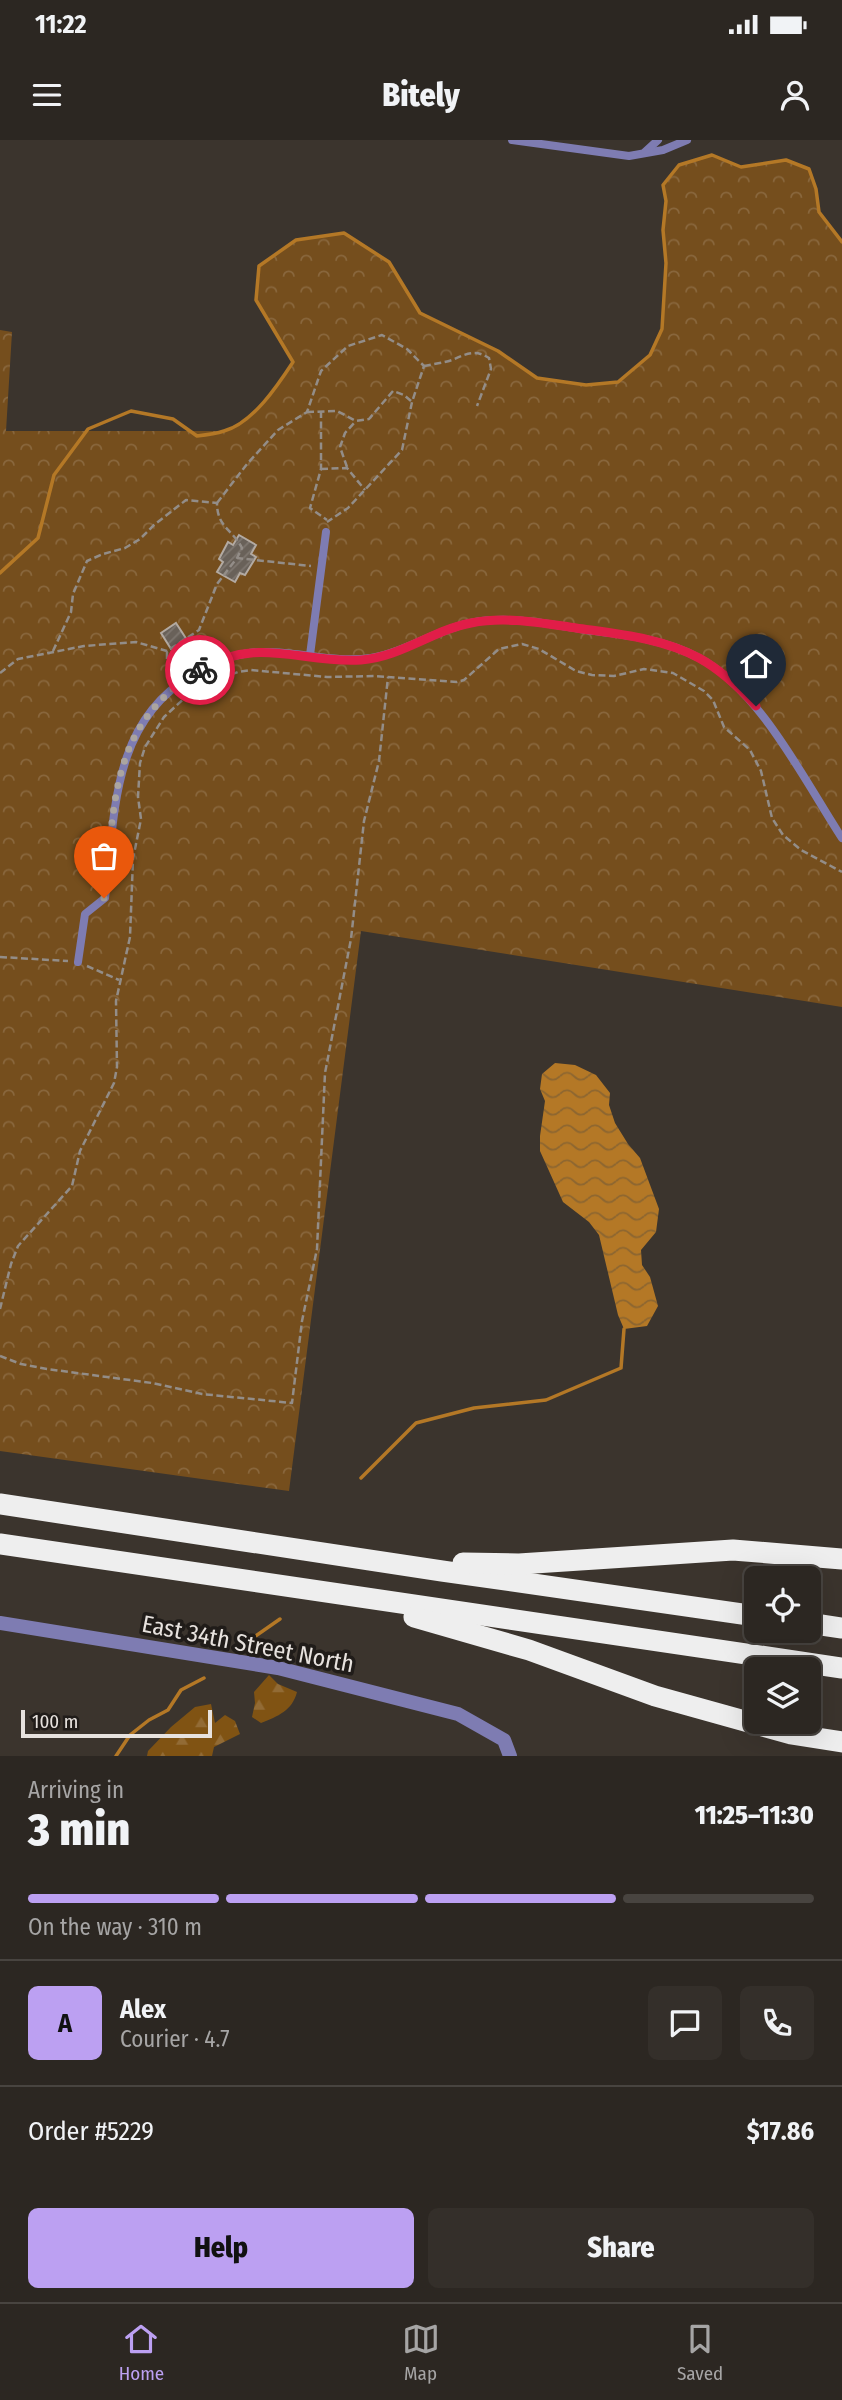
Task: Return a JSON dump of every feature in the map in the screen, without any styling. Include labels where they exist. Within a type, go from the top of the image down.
[{"type":"highway","points":[[0,1504],[744,1614]]},
{"type":"highway","points":[[0,1544],[842,1668]]},
{"type":"highway","points":[[375,1560],[519,1564],[733,1550],[842,1559]]},
{"type":"highway","points":[[334,1594],[529,1650],[655,1696],[791,1734],[842,1742]]},
{"type":"highway","points":[[821,1625],[842,1628]]},
{"type":"street","name":"East 34th Street North","points":[[0,1623],[278,1668],[458,1714],[504,1740],[509,1756]]},
{"type":"lane","points":[[512,140],[615,156],[663,150],[687,140]]},
{"type":"lane","points":[[645,152],[658,140]]},
{"type":"lane","points":[[310,655],[326,532]]},
{"type":"lane","points":[[78,962],[85,914],[104,898],[119,779],[137,730],[162,696],[181,682],[211,663],[249,653],[270,652],[361,660],[383,656],[469,623],[495,620],[521,620],[624,635],[675,648],[712,666],[744,692],[770,726],[842,838]]},
{"type":"path","points":[[307,412],[321,372],[348,346],[382,335],[407,349],[424,366]]},
{"type":"path","points":[[424,366],[451,360],[463,354],[480,352],[489,358],[491,369],[477,406]]},
{"type":"path","points":[[327,520],[348,508],[402,450],[412,402],[424,366]]},
{"type":"path","points":[[0,673],[18,659],[107,643],[136,642],[167,651],[192,636],[199,630],[217,584],[242,548],[236,535],[222,525],[217,516],[217,503],[278,430],[307,412],[337,411],[356,421],[369,419],[393,391],[412,402]]},
{"type":"path","points":[[321,411],[321,469],[310,508],[327,520]]},
{"type":"path","points":[[356,421],[345,433],[340,447],[347,468],[365,489]]},
{"type":"path","points":[[321,469],[347,468]]},
{"type":"path","points":[[52,653],[71,612],[73,594],[87,561],[132,544],[186,500],[217,503]]},
{"type":"path","points":[[326,532],[327,520]]},
{"type":"path","points":[[237,558],[321,568]]},
{"type":"path","points":[[192,636],[211,663]]},
{"type":"path","points":[[0,1309],[14,1254],[72,1186],[80,1151],[114,1083],[117,1067],[116,1001],[130,937],[133,859],[141,819],[138,797],[141,763],[145,747],[164,717],[190,693],[205,684],[238,672],[266,670],[335,678],[388,677],[457,682],[464,680],[499,649],[522,644],[539,649],[576,671],[592,675],[614,676],[645,669],[673,673],[704,691],[713,700],[724,727],[750,750],[761,771],[772,818],[783,835],[801,850],[842,872]]},
{"type":"path","points":[[0,1356],[21,1364],[47,1369],[152,1383],[202,1394],[292,1403],[302,1321],[317,1249],[325,1073],[351,939],[364,821],[379,761],[388,677]]},
{"type":"path","points":[[0,957],[78,962],[120,980]]},
{"type":"green space","points":[[712,155],[741,167],[786,160],[809,169],[820,212],[842,242],[842,1007],[361,931],[289,1491],[0,1451],[0,330],[12,332],[6,431],[227,431],[264,400],[293,362],[256,300],[259,266],[296,240],[344,233],[389,262],[420,313],[498,351],[537,378],[586,385],[618,382],[650,355],[662,329],[666,263],[663,230],[666,201],[663,185],[679,165]]},
{"type":"green space","points":[[269,1675],[278,1684],[297,1692],[288,1708],[261,1723],[252,1717],[254,1692]]},
{"type":"green space","points":[[211,1704],[215,1723],[225,1715],[235,1721],[240,1734],[214,1747],[212,1756],[147,1756],[148,1751],[171,1727],[195,1707]]},
{"type":"water","points":[[555,1063],[575,1065],[596,1075],[610,1093],[609,1105],[615,1123],[640,1158],[659,1209],[656,1232],[641,1250],[642,1265],[650,1277],[658,1306],[647,1326],[624,1329],[618,1315],[599,1235],[589,1222],[563,1202],[540,1151],[545,1101],[540,1089],[542,1074]]},
{"type":"building","points":[[239,535],[256,545],[251,554],[256,557],[245,575],[240,573],[235,582],[217,572],[223,562],[219,559],[228,542],[233,545]]},
{"type":"building","points":[[176,623],[187,640],[171,649],[161,633]]},
{"type":"waterway","points":[[0,573],[38,538],[54,475],[88,429],[131,411],[173,419],[197,436],[207,435],[235,427],[264,402],[293,362],[256,300],[259,266],[296,240],[344,233],[389,262],[420,313],[498,351],[537,378],[586,385],[618,382],[650,355],[662,329],[666,263],[663,230],[666,201],[663,185],[679,165],[712,155],[741,167],[786,160],[809,169],[816,189],[819,212],[842,242]]},
{"type":"waterway","points":[[361,1478],[416,1423],[474,1408],[546,1400],[621,1368],[624,1329]]},
{"type":"waterway","points":[[240,1647],[280,1619]]},
{"type":"waterway","points":[[116,1756],[130,1735],[168,1710],[181,1690],[204,1678]]},
{"type":"way so far","points":[[104,898],[119,779],[127,753],[137,730],[162,696],[200,670]]},
{"type":"route","points":[[200,670],[228,657],[249,653],[270,652],[361,660],[407,648],[469,623],[521,620],[624,635],[675,648],[699,658],[729,678],[756,706]]}]
